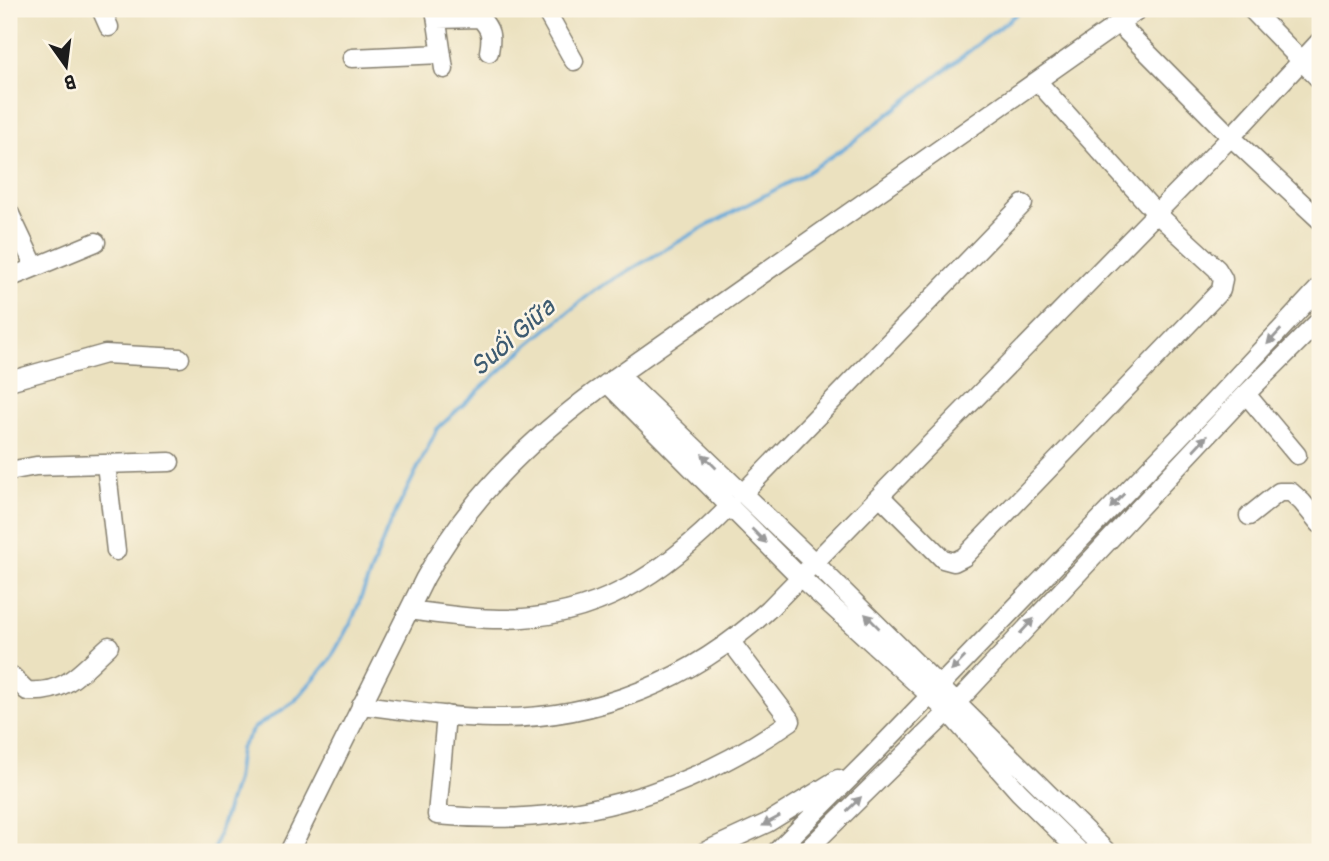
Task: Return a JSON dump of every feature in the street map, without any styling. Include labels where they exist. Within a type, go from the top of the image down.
[{"type":"street","points":[[101,9],[109,27]]},
{"type":"street","points":[[545,9],[574,61]]},
{"type":"street","points":[[289,852],[409,610],[450,535],[480,495],[546,430],[613,379],[1139,9]]},
{"type":"street","points":[[1251,9],[1320,80]]},
{"type":"street","points":[[352,58],[443,61],[436,14],[480,18],[490,28],[492,39],[489,52]]},
{"type":"street","points":[[1118,23],[1320,220]]},
{"type":"street","points":[[361,705],[446,715],[516,718],[586,709],[653,687],[694,666],[731,642],[815,563],[1320,41]]},
{"type":"street","points":[[880,496],[943,559],[954,562],[964,557],[1221,290],[1223,279],[1217,269],[1156,213],[1037,81]]},
{"type":"street","points":[[409,610],[502,619],[547,615],[591,604],[628,588],[662,568],[694,543],[1023,204]]},
{"type":"street","points":[[9,212],[35,267]]},
{"type":"street","points":[[9,278],[96,242]]},
{"type":"street","points":[[776,852],[1215,400],[1320,286]]},
{"type":"street","points":[[805,852],[952,707],[1246,394],[1320,320]]},
{"type":"street","points":[[9,381],[104,354],[180,358]]},
{"type":"street","points":[[613,379],[736,500],[800,577],[934,690],[1107,852]]},
{"type":"street","points":[[1246,394],[1297,455]]},
{"type":"street","points":[[9,471],[36,466],[170,462]]},
{"type":"street","points":[[106,464],[116,551]]},
{"type":"street","points":[[1249,516],[1279,492],[1291,492],[1320,524]]},
{"type":"street","points":[[736,500],[815,563],[934,690]]},
{"type":"street","points":[[446,715],[437,815],[490,819],[544,817],[622,803],[698,776],[746,751],[790,721],[731,642]]},
{"type":"street","points":[[9,677],[12,676],[27,691],[47,693],[74,678],[109,646]]},
{"type":"street","points":[[952,707],[1019,792],[1080,852]]},
{"type":"street","points":[[704,852],[767,823],[870,758]]},
{"type":"street","points":[[758,852],[796,832]]},
{"type":"waterway","name":"Suối Giữa","points":[[213,852],[236,780],[240,749],[254,728],[294,702],[330,660],[353,618],[387,530],[437,429],[529,344],[595,290],[699,230],[803,175],[850,144],[1023,9]]}]
